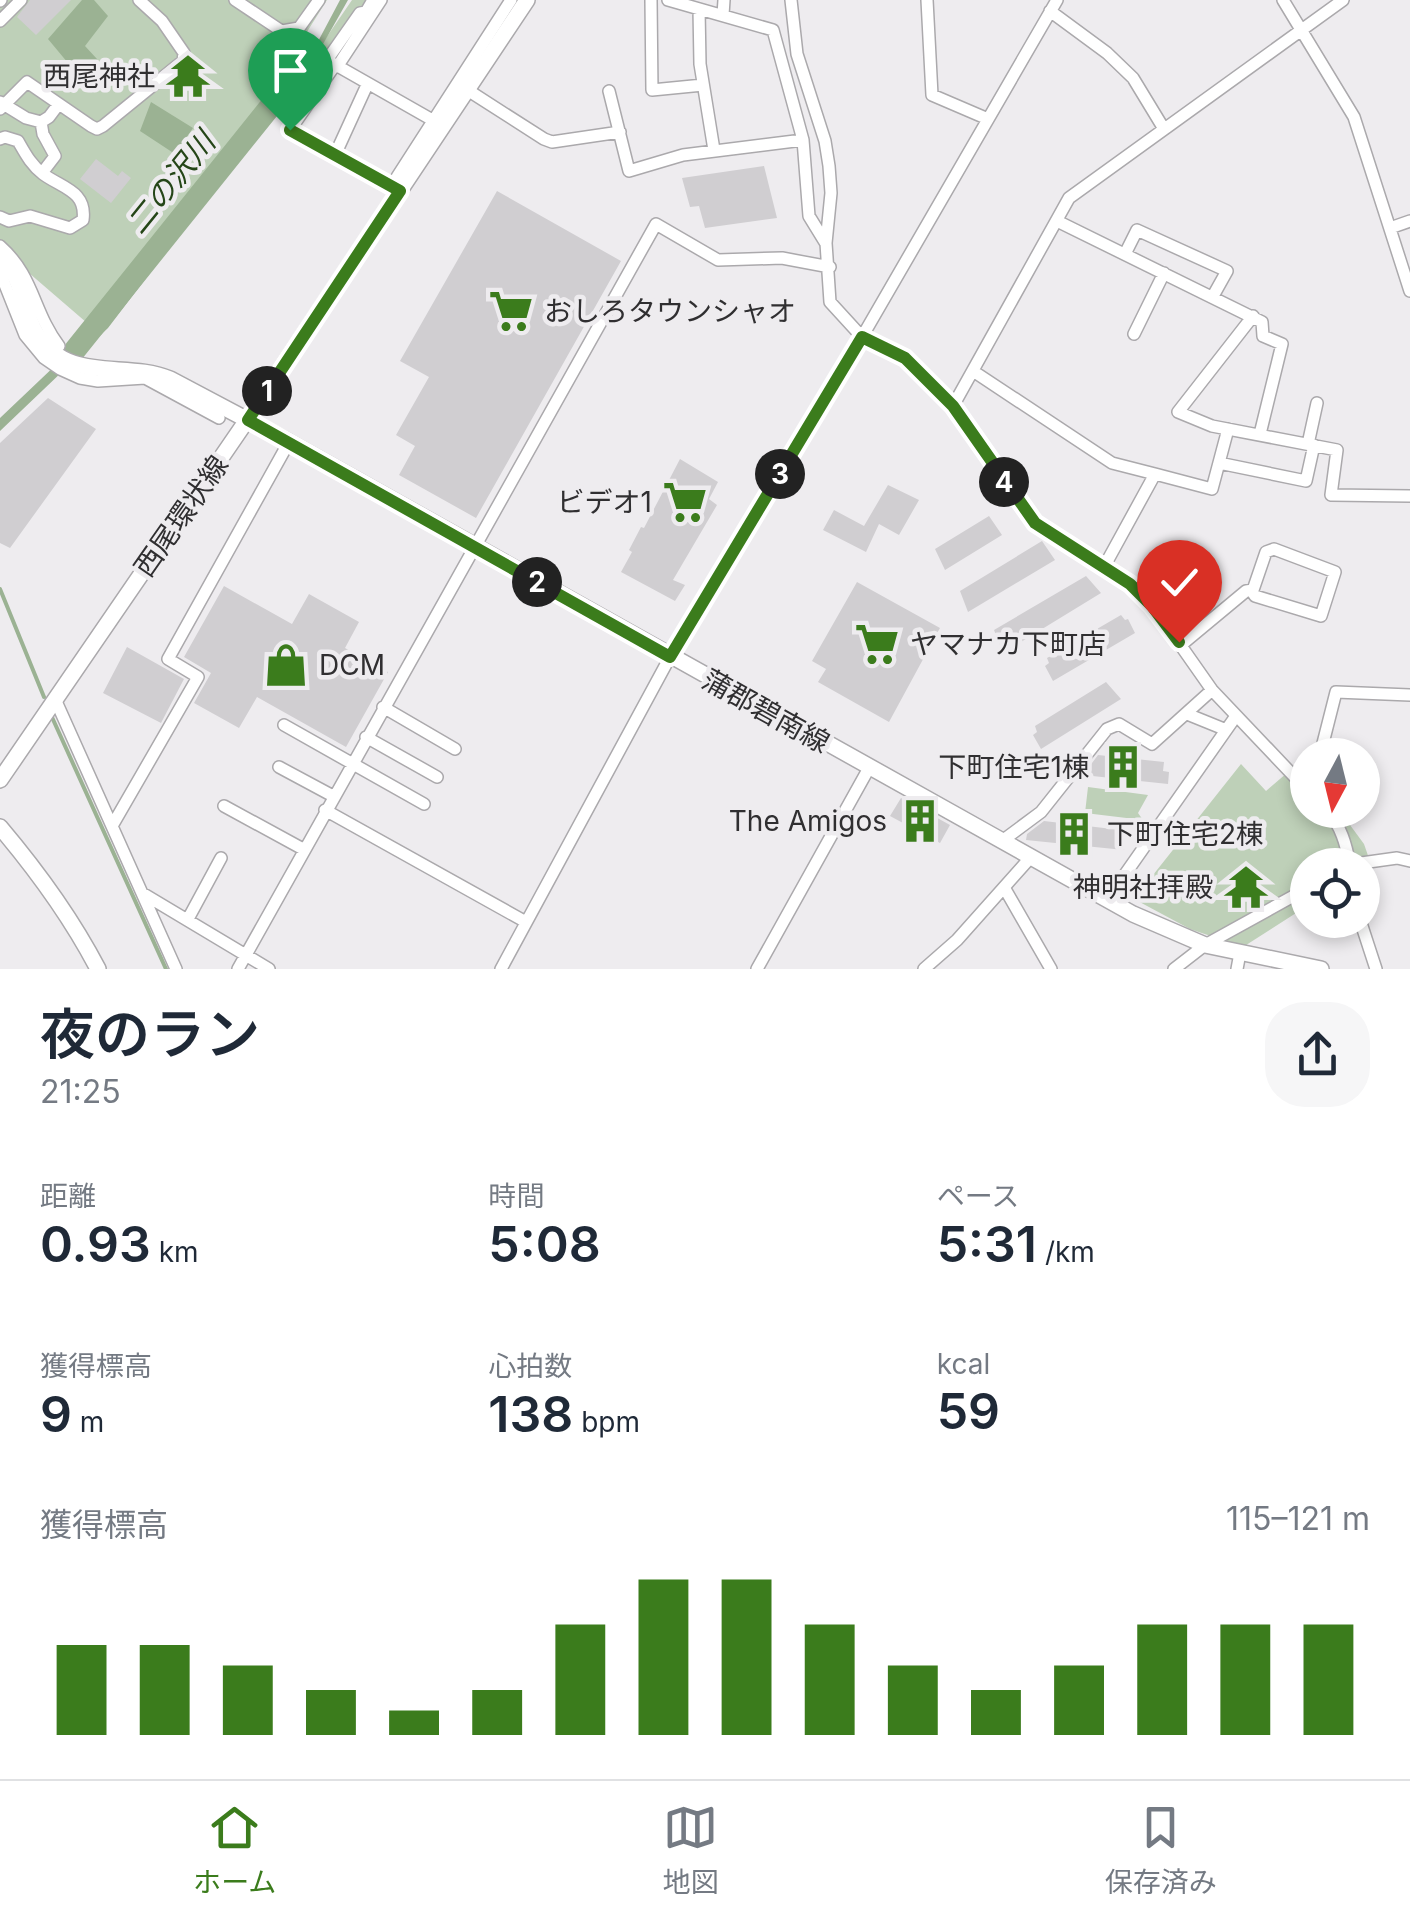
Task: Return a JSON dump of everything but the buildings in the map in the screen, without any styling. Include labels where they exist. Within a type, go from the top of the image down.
[{"type":"main road","name":"西尾環状線","points":[[0,780],[248,420],[438,124],[527,0]]},
{"type":"main road","name":"蒲郡碧南線","points":[[0,257],[18,280],[36,332],[56,352],[94,370],[152,372],[248,420],[1107,900],[1238,961],[1320,969]]},
{"type":"main road","points":[[0,828],[47,885],[98,969]]},
{"type":"street","points":[[0,10],[10,0]]},
{"type":"street","points":[[0,21],[21,0]]},
{"type":"street","points":[[58,104],[50,117],[41,122],[1,105],[27,82],[97,129],[182,61],[184,53],[162,21],[139,0]]},
{"type":"street","points":[[235,0],[295,40]]},
{"type":"street","points":[[282,31],[300,28],[319,0]]},
{"type":"street","points":[[333,64],[360,13],[366,12],[373,0]]},
{"type":"street","points":[[381,0],[290,130],[398,184]]},
{"type":"street","points":[[333,64],[438,124],[511,0]]},
{"type":"street","points":[[651,0],[652,90],[703,85]]},
{"type":"street","points":[[668,0],[774,30],[803,140],[809,216],[826,243]]},
{"type":"street","points":[[723,15],[724,0]]},
{"type":"street","points":[[792,0],[797,54],[825,141],[829,166],[831,193],[826,243],[830,302],[862,337],[905,358],[953,406],[1035,523],[1146,598],[1212,690],[1290,773]]},
{"type":"street","points":[[927,0],[932,95],[988,119]]},
{"type":"street","points":[[1284,0],[1354,117],[1410,290]]},
{"type":"street","points":[[953,406],[1069,198],[1343,0]]},
{"type":"street","points":[[502,969],[670,657],[1054,6],[1133,78],[1164,129]]},
{"type":"street","points":[[700,10],[703,85],[714,150]]},
{"type":"street","points":[[335,155],[368,86]]},
{"type":"street","points":[[466,89],[552,142],[620,132]]},
{"type":"street","points":[[609,91],[630,171],[683,155],[803,140]]},
{"type":"street","points":[[41,122],[55,156],[42,173]]},
{"type":"street","points":[[0,125],[6,138],[42,173],[76,193],[82,204],[83,220],[70,228],[30,216],[9,220],[0,217]]},
{"type":"street","points":[[1057,221],[1262,322],[1263,336],[1282,344],[1260,434]]},
{"type":"street","points":[[1390,228],[1410,221]]},
{"type":"street","points":[[238,969],[656,224],[718,260],[782,258],[830,267]]},
{"type":"street","points":[[1125,254],[1138,230],[1227,271],[1212,296]]},
{"type":"street","points":[[0,246],[23,271],[45,328],[59,346]]},
{"type":"street","points":[[0,272],[25,335],[44,358],[60,369],[98,381],[144,378],[219,418]]},
{"type":"street","points":[[1134,334],[1164,273]]},
{"type":"street","points":[[1254,316],[1178,412],[1212,426],[1337,450],[1330,495],[1410,496]]},
{"type":"street","points":[[973,372],[1112,463],[1212,490],[1228,429]]},
{"type":"street","points":[[1218,463],[1306,481],[1317,403]]},
{"type":"street","points":[[112,826],[198,677],[168,659],[289,442]]},
{"type":"street","points":[[1104,567],[1154,474]]},
{"type":"street","points":[[1181,645],[1252,590],[1266,552],[1274,549],[1335,572],[1321,616],[1255,596],[1252,590]]},
{"type":"street","points":[[1002,841],[1042,812],[1107,729],[1120,724],[1152,744],[1212,690]]},
{"type":"street","points":[[1324,738],[1336,692],[1410,694]]},
{"type":"street","points":[[55,699],[176,969]]},
{"type":"street","points":[[383,707],[455,749]]},
{"type":"street","points":[[1186,714],[1224,729]]},
{"type":"street","points":[[1107,900],[1236,716]]},
{"type":"street","points":[[284,725],[424,804]]},
{"type":"street","points":[[366,737],[437,777]]},
{"type":"street","points":[[279,767],[333,796]]},
{"type":"street","points":[[756,969],[868,768]]},
{"type":"street","points":[[224,806],[303,849]]},
{"type":"street","points":[[325,810],[526,922]]},
{"type":"street","points":[[188,919],[221,858]]},
{"type":"street","points":[[924,969],[957,940],[1030,858]]},
{"type":"street","points":[[1380,860],[1410,861]]},
{"type":"street","points":[[1004,889],[1046,967]]},
{"type":"street","points":[[142,893],[269,969]]},
{"type":"street","points":[[1174,969],[1206,945],[1290,898]]},
{"type":"street","points":[[1366,938],[1376,969]]},
{"type":"shaded area","points":[[0,0],[327,0],[300,43],[315,54],[352,0],[376,0],[329,68],[311,61],[314,57],[101,335],[0,248]]},
{"type":"shaded area","points":[[82,0],[94,0],[108,16],[85,46],[109,72],[93,93],[48,39]]},
{"type":"shaded area","points":[[340,0],[348,0],[318,53],[108,328],[0,431],[0,418],[101,322],[314,49]]},
{"type":"shaded area","points":[[151,102],[193,128],[175,154],[140,131]]},
{"type":"shaded area","points":[[1241,764],[1266,791],[1290,770],[1290,828],[1352,828],[1365,848],[1290,848],[1290,917],[1243,947],[1190,929],[1134,899]]},
{"type":"shaded area","points":[[1088,787],[1148,795],[1138,813],[1143,820],[1085,813]]},
{"type":"waterway","name":"二の沢川","points":[[75,350],[270,107]]},
{"type":"waterway","points":[[0,589],[44,697]]},
{"type":"waterway","points":[[51,715],[166,969]]},
{"type":"place","name":"西尾神社","points":[[188,76]]},
{"type":"place","name":"おしろタウンシャオ","points":[[511,311]]},
{"type":"place","name":"ビデオ1","points":[[685,502]]},
{"type":"place","name":"ヤマナカ下町店","points":[[877,644]]},
{"type":"place","name":"DCM","points":[[286,665]]},
{"type":"place","name":"下町住宅1棟","points":[[1123,767]]},
{"type":"place","name":"The Amigos","points":[[920,821]]},
{"type":"place","name":"下町住宅2棟","points":[[1074,834]]},
{"type":"place","name":"神明社拝殿","points":[[1246,887]]},
{"type":"route","points":[[290,130],[400,191],[248,420],[670,657],[862,337],[905,358],[953,406],[1035,523],[1130,584],[1179,642]]}]
